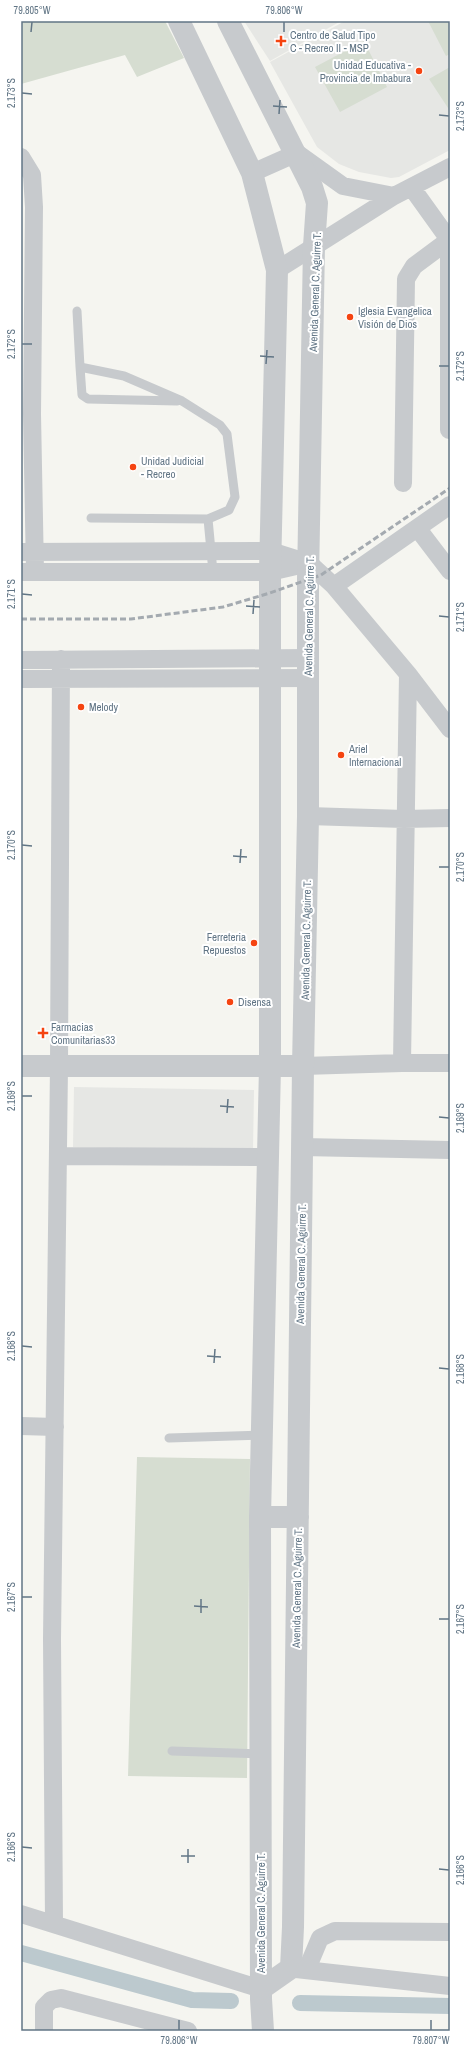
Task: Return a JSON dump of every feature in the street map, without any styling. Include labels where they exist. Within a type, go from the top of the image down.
[{"type":"street","name":"Avenida General C. Aguirre T.","points":[[179,21],[252,173],[277,270],[271,562],[270,1066],[260,1517],[261,1994]]},
{"type":"street","name":"Avenida General C. Aguirre T.","points":[[231,22],[297,153],[312,187],[317,204],[314,246],[309,563],[308,816],[303,1066],[298,1517],[299,1969],[261,1994]]},
{"type":"street","points":[[252,173],[297,153],[343,186],[394,196]]},
{"type":"street","points":[[21,157],[32,175],[34,207],[32,414],[28,572],[213,572],[271,562]]},
{"type":"street","points":[[277,270],[394,196],[450,167]]},
{"type":"street","points":[[412,188],[450,241],[449,430]]},
{"type":"street","points":[[403,483],[406,279],[414,266],[450,241]]},
{"type":"street","points":[[334,586],[418,529],[450,505]]},
{"type":"street","points":[[418,529],[450,571]]},
{"type":"street","points":[[28,552],[211,552],[271,562],[309,563],[334,586],[408,674],[450,729]]},
{"type":"street","points":[[21,660],[61,659],[271,669]]},
{"type":"street","points":[[54,1923],[52,1639],[60,1066],[61,659]]},
{"type":"street","points":[[21,679],[61,679],[308,668]]},
{"type":"street","points":[[402,1063],[404,819],[408,674]]},
{"type":"street","points":[[308,816],[404,819],[450,818]]},
{"type":"street","points":[[21,1066],[303,1066],[450,1063]]},
{"type":"street","points":[[302,1147],[450,1150]]},
{"type":"street","points":[[58,1156],[268,1157]]},
{"type":"street","points":[[21,1426],[55,1427]]},
{"type":"street","points":[[260,1517],[298,1517]]},
{"type":"street","points":[[21,1914],[54,1923],[261,1994],[263,2031]]},
{"type":"street","points":[[450,1932],[335,1931],[320,1938],[299,1969],[450,1986]]},
{"type":"street","points":[[44,2031],[44,2007],[51,2000],[61,1998],[155,2027],[188,2031]]},
{"type":"lane","points":[[77,311],[82,395],[88,399],[182,401]]},
{"type":"lane","points":[[80,367],[124,376],[182,401],[220,425],[227,434],[235,497],[229,510],[208,518],[92,518]]},
{"type":"lane","points":[[208,518],[213,572]]},
{"type":"lane","points":[[169,1438],[261,1435]]},
{"type":"lane","points":[[172,1751],[260,1754]]},
{"type":"shaded area","points":[[21,21],[165,21],[184,58],[137,77],[125,55],[21,84]]},
{"type":"shaded area","name":"Centro de Salud Tipo C - Recreo II - MSP","points":[[244,21],[341,21],[270,61]]},
{"type":"shaded area","name":"Unidad Educativa - Provincia de Imbabura","points":[[345,21],[450,21],[450,150],[399,177],[391,178],[359,172],[339,164],[317,147],[270,62]]},
{"type":"shaded area","points":[[428,21],[450,21],[450,54],[446,56]]},
{"type":"shaded area","points":[[364,41],[387,87],[340,112],[315,67]]},
{"type":"shaded area","points":[[450,67],[450,111],[429,79]]},
{"type":"shaded area","points":[[74,1087],[254,1090],[253,1150],[73,1147]]},
{"type":"shaded area","points":[[137,1457],[250,1459],[247,1778],[128,1776]]},
{"type":"waterway","points":[[21,1953],[192,2000],[231,2001]]},
{"type":"waterway","points":[[300,2003],[450,2006]]},
{"type":"railway","points":[[21,619],[131,619],[223,607],[270,593],[321,575],[450,488]]},
{"type":"place","name":"Centro de Salud Tipo C - Recreo II - MSP","points":[[281,41]]},
{"type":"place","name":"Unidad Educativa - Provincia de Imbabura","points":[[419,71]]},
{"type":"place","name":"Iglesia Evangelica Visión de Dios","points":[[350,317]]},
{"type":"place","name":"Unidad Judicial - Recreo","points":[[133,467]]},
{"type":"place","name":"Melody","points":[[81,707]]},
{"type":"place","name":"Ariel Internacional","points":[[341,755]]},
{"type":"place","name":"Ferreteria Repuestos","points":[[254,943]]},
{"type":"place","name":"Disensa","points":[[230,1002]]},
{"type":"place","name":"Farmacias Comunitarias33","points":[[43,1033]]}]
